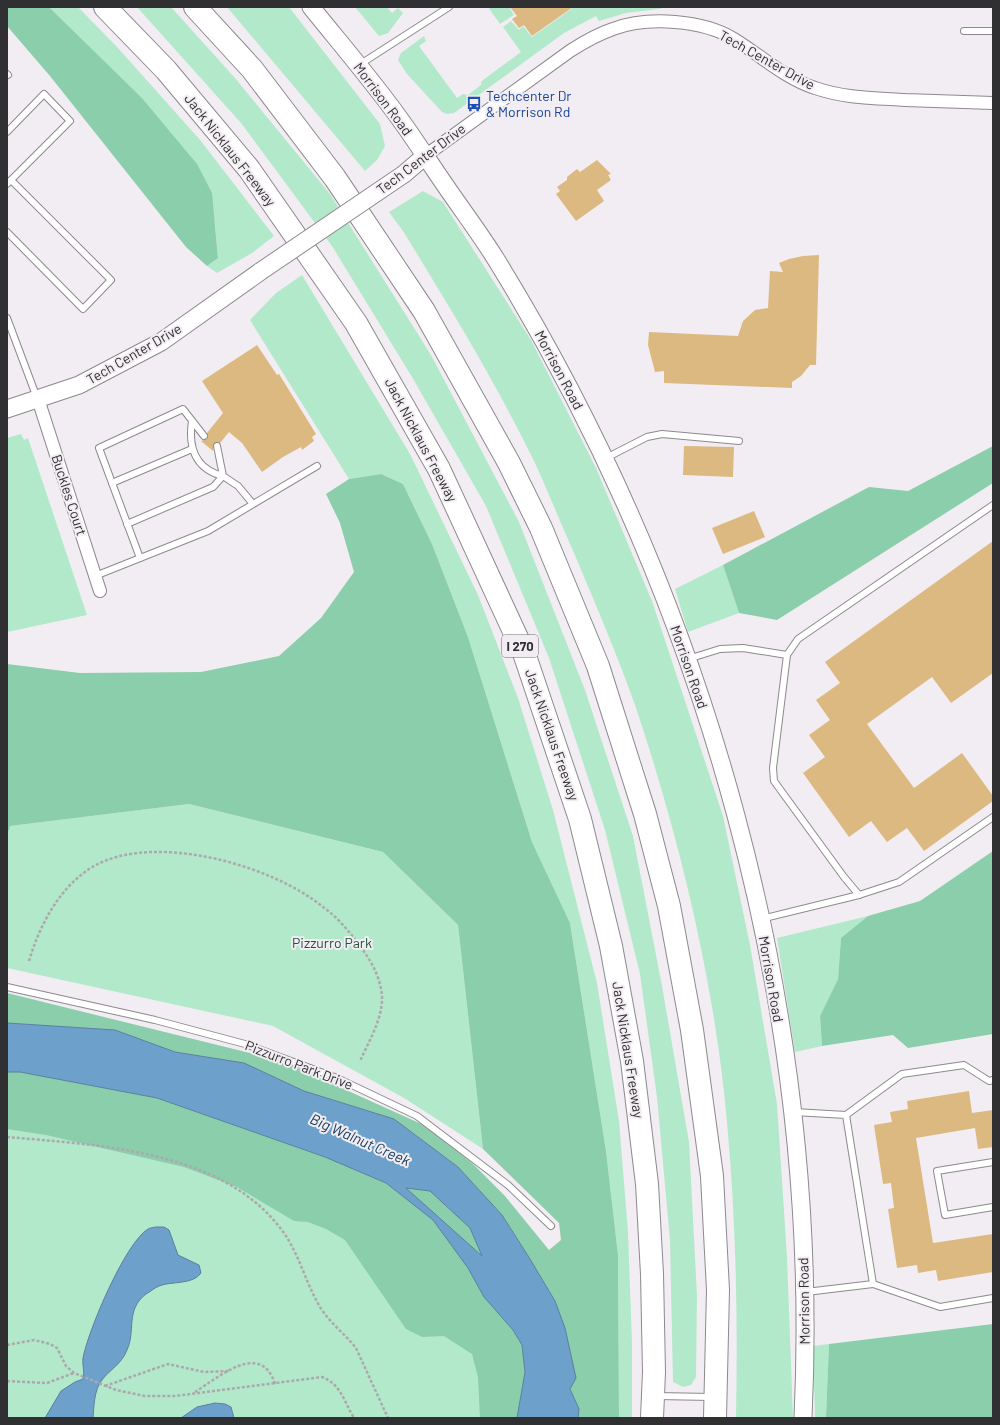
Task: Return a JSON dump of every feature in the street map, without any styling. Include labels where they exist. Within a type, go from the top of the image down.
[{"type":"highway","name":"Jack Nicklaus Freeway","points":[[105,7],[166,70],[249,169],[356,323],[439,469],[524,653],[580,819],[611,946],[632,1061],[647,1184],[652,1274],[652,1418]]},
{"type":"highway","points":[[195,7],[252,69],[335,178],[424,311],[510,463],[541,528],[598,666],[645,814],[663,883],[692,1030],[712,1176],[718,1290],[715,1407]]},
{"type":"street","name":"Morrison Road","points":[[311,7],[397,115],[494,257],[525,309],[578,406],[635,526],[668,606],[706,714],[734,808],[760,919],[787,1070],[798,1172],[804,1293],[803,1418]]},
{"type":"street","name":"Tech Center Drive","points":[[7,409],[79,385],[161,342],[261,271],[404,174],[425,156],[570,51],[589,39],[614,28],[643,22],[670,22],[707,29],[732,38],[793,78],[814,88],[845,96],[993,103]]},
{"type":"street","name":"Buckles Court","points":[[38,399],[100,591]]},
{"type":"lane","points":[[358,66],[449,7]]},
{"type":"lane","points":[[964,31],[993,32]]},
{"type":"lane","points":[[7,132],[44,94],[70,121],[9,182],[111,280],[83,309],[7,232]]},
{"type":"lane","points":[[7,318],[38,399]]},
{"type":"lane","points":[[140,558],[99,448],[183,409],[204,436]]},
{"type":"lane","points":[[192,421],[190,437],[192,449],[205,467],[213,474],[224,476],[238,486],[253,504]]},
{"type":"lane","points":[[604,459],[647,437],[662,434],[739,442]]},
{"type":"lane","points":[[218,446],[224,476]]},
{"type":"lane","points":[[112,483],[192,449]]},
{"type":"lane","points":[[95,576],[208,532],[317,466]]},
{"type":"lane","points":[[127,524],[213,487],[224,476]]},
{"type":"lane","points":[[859,895],[844,877],[774,780],[773,768],[787,655],[798,639],[993,505]]},
{"type":"lane","points":[[686,659],[720,649],[743,648],[787,655]]},
{"type":"lane","points":[[760,919],[859,895],[899,882],[993,817]]},
{"type":"lane","name":"Pizzurro Park Drive","points":[[7,987],[155,1020],[245,1044],[337,1078],[417,1116],[508,1185],[551,1226]]},
{"type":"lane","points":[[791,1112],[846,1115],[902,1074],[964,1065],[989,1081],[993,1080]]},
{"type":"lane","points":[[846,1115],[873,1284]]},
{"type":"lane","points":[[993,1162],[937,1171],[945,1215],[993,1207]]},
{"type":"lane","points":[[804,1293],[873,1284],[940,1307],[993,1298]]},
{"type":"lane","points":[[653,1396],[715,1407]]},
{"type":"path","points":[[29,961],[44,923],[54,904],[64,890],[94,867],[112,859],[128,855],[164,853],[208,858],[251,870],[288,885],[324,907],[350,933],[373,964],[380,984],[382,1007],[360,1061]]},
{"type":"path","points":[[7,1137],[102,1146],[164,1159],[183,1164],[220,1180],[250,1199],[264,1210],[282,1230],[302,1267],[320,1307],[329,1320],[356,1348],[388,1418]]},
{"type":"path","points":[[7,1345],[34,1340],[50,1344],[57,1348],[66,1366],[74,1373],[104,1386],[145,1396],[193,1393],[322,1378],[331,1380],[344,1397],[354,1418]]},
{"type":"path","points":[[193,1393],[229,1371],[248,1363],[256,1362],[270,1371],[275,1384]]},
{"type":"path","points":[[104,1386],[168,1364],[204,1372],[229,1371]]},
{"type":"path","points":[[7,1381],[47,1383],[74,1373]]},
{"type":"green space","points":[[7,7],[49,7],[141,97],[197,164],[212,193],[218,258],[207,266],[186,247],[50,76],[7,26]]},
{"type":"green space","points":[[49,7],[78,7],[118,48],[201,141],[274,236],[252,253],[217,273],[207,266],[218,258],[215,223],[141,97]]},
{"type":"green space","points":[[137,7],[171,7],[235,78],[330,194],[431,355],[519,522],[585,690],[633,836],[662,986],[689,1142],[697,1296],[696,1377],[691,1385],[683,1387],[673,1382],[670,1240],[657,1097],[640,974],[605,830],[549,658],[486,506],[412,377],[332,246],[241,123]]},
{"type":"green space","points":[[227,7],[289,7],[380,124],[385,146],[377,160],[365,171]]},
{"type":"green space","points":[[355,7],[387,7],[392,13],[398,8],[403,13],[388,33],[379,36]]},
{"type":"green space","points":[[488,7],[509,7],[514,15],[500,24]]},
{"type":"green space","points":[[574,7],[666,7],[626,13],[599,21],[596,16],[564,33],[454,113],[447,114],[442,112],[407,74],[398,60],[401,53],[424,36],[426,41],[419,46],[457,98],[463,94],[468,95],[481,85],[483,80],[521,52],[503,27],[511,21],[519,30],[523,26],[532,37]]},
{"type":"green space","points":[[423,191],[443,202],[531,340],[596,468],[652,601],[723,816],[750,945],[777,1104],[787,1257],[793,1418],[736,1418],[737,1344],[734,1233],[730,1159],[721,1070],[714,1017],[693,911],[666,806],[651,755],[635,705],[613,648],[534,461],[504,402],[471,344],[403,231],[389,212]]},
{"type":"green space","points":[[302,275],[410,454],[478,595],[518,698],[553,810],[597,983],[619,1121],[628,1232],[632,1343],[632,1418],[619,1418],[618,1255],[606,1151],[570,923],[532,842],[468,637],[432,544],[403,484],[381,474],[349,479],[250,320],[276,293]]},
{"type":"green space","points":[[21,434],[24,440],[28,438],[87,615],[7,632],[7,438]]},
{"type":"green space","points":[[993,446],[993,483],[777,620],[739,613],[723,565],[869,487],[908,491]]},
{"type":"green space","points":[[381,474],[403,484],[432,544],[468,637],[532,842],[570,923],[606,1151],[618,1255],[619,1418],[578,1418],[579,1409],[570,1389],[555,1301],[530,1259],[502,1215],[458,1167],[394,1119],[304,1091],[244,1063],[175,1052],[115,1030],[7,1023],[7,993],[282,1061],[428,1127],[473,1164],[505,1196],[549,1250],[561,1240],[559,1223],[483,1149],[458,925],[383,852],[189,804],[10,826],[7,836],[7,664],[80,673],[201,672],[279,656],[321,618],[354,572],[340,523],[326,494],[349,479]]},
{"type":"green space","points":[[723,565],[739,613],[688,632],[675,589]]},
{"type":"green space","name":"Pizzurro Park","points":[[189,804],[383,852],[458,925],[483,1149],[404,1098],[273,1026],[7,968],[7,836],[10,826]]},
{"type":"green space","points":[[993,851],[993,1034],[908,1048],[893,1035],[822,1046],[820,1016],[838,979],[841,938],[868,916],[920,901]]},
{"type":"green space","points":[[868,916],[841,938],[838,979],[820,1016],[822,1046],[795,1052],[777,938]]},
{"type":"green space","points":[[7,1072],[20,1072],[157,1098],[325,1157],[386,1183],[433,1220],[468,1268],[484,1297],[513,1330],[522,1345],[525,1372],[517,1418],[480,1418],[478,1377],[472,1354],[444,1336],[422,1337],[406,1329],[345,1240],[326,1229],[308,1222],[294,1221],[237,1187],[184,1167],[46,1135],[7,1129]]},
{"type":"green space","points":[[7,1075],[478,1227],[537,1418],[7,1418]]},
{"type":"green space","points":[[406,1188],[430,1191],[470,1228],[482,1256]]},
{"type":"green space","points":[[993,1324],[993,1418],[826,1417],[829,1344]]},
{"type":"green space","points":[[829,1344],[826,1417],[829,1418],[815,1418],[813,1346]]},
{"type":"water","name":"Big Walnut Creek","points":[[7,1023],[115,1030],[175,1052],[244,1063],[304,1091],[394,1119],[458,1167],[502,1215],[530,1259],[555,1301],[565,1328],[576,1378],[570,1389],[579,1409],[578,1418],[517,1418],[525,1372],[522,1345],[513,1330],[484,1297],[468,1268],[433,1220],[386,1183],[325,1157],[157,1098],[20,1072],[7,1072]],"holes":[[[406,1188],[430,1191],[470,1228],[482,1256]]]},
{"type":"water","points":[[164,1227],[169,1230],[178,1255],[199,1265],[201,1273],[197,1277],[187,1281],[159,1286],[146,1294],[140,1300],[135,1307],[133,1314],[130,1343],[125,1355],[105,1376],[97,1388],[93,1418],[45,1418],[61,1391],[83,1379],[83,1358],[86,1345],[109,1289],[129,1251],[139,1237],[148,1229]]},
{"type":"water","points":[[215,1403],[225,1404],[231,1407],[234,1418],[181,1418],[197,1407]]},
{"type":"building","points":[[510,7],[573,7],[532,36],[524,25],[519,28],[512,19],[517,16]]},
{"type":"building","points":[[597,160],[611,174],[608,175],[611,180],[597,190],[604,201],[576,221],[556,194],[560,191],[557,187],[567,180],[567,177],[577,169],[580,172]]},
{"type":"building","points":[[819,255],[816,365],[810,365],[801,376],[792,382],[792,388],[664,383],[664,371],[655,372],[648,345],[649,332],[738,336],[743,321],[755,310],[768,308],[770,271],[783,272],[779,263],[789,259]]},
{"type":"building","points":[[257,345],[277,375],[279,374],[316,434],[312,437],[314,441],[302,450],[301,447],[283,457],[262,472],[242,443],[229,432],[220,443],[214,443],[213,451],[201,441],[207,439],[207,433],[223,413],[202,381]]},
{"type":"building","points":[[684,446],[734,447],[733,477],[683,475]]},
{"type":"building","points":[[754,511],[765,537],[723,554],[712,528]]},
{"type":"building","points":[[993,541],[993,673],[951,703],[932,677],[867,724],[914,788],[962,753],[993,796],[993,801],[924,851],[907,828],[887,842],[871,821],[849,837],[803,773],[825,757],[809,735],[830,720],[816,700],[840,683],[825,662]]},
{"type":"building","points":[[969,1091],[972,1113],[993,1110],[993,1147],[978,1149],[975,1128],[916,1138],[933,1243],[993,1234],[993,1272],[938,1281],[936,1270],[918,1273],[917,1265],[897,1268],[888,1209],[894,1208],[891,1183],[883,1184],[874,1125],[892,1122],[890,1112],[908,1109],[907,1101]]},
{"type":"place","name":"Techcenter Dr & Morrison Rd","points":[[474,104]]}]
